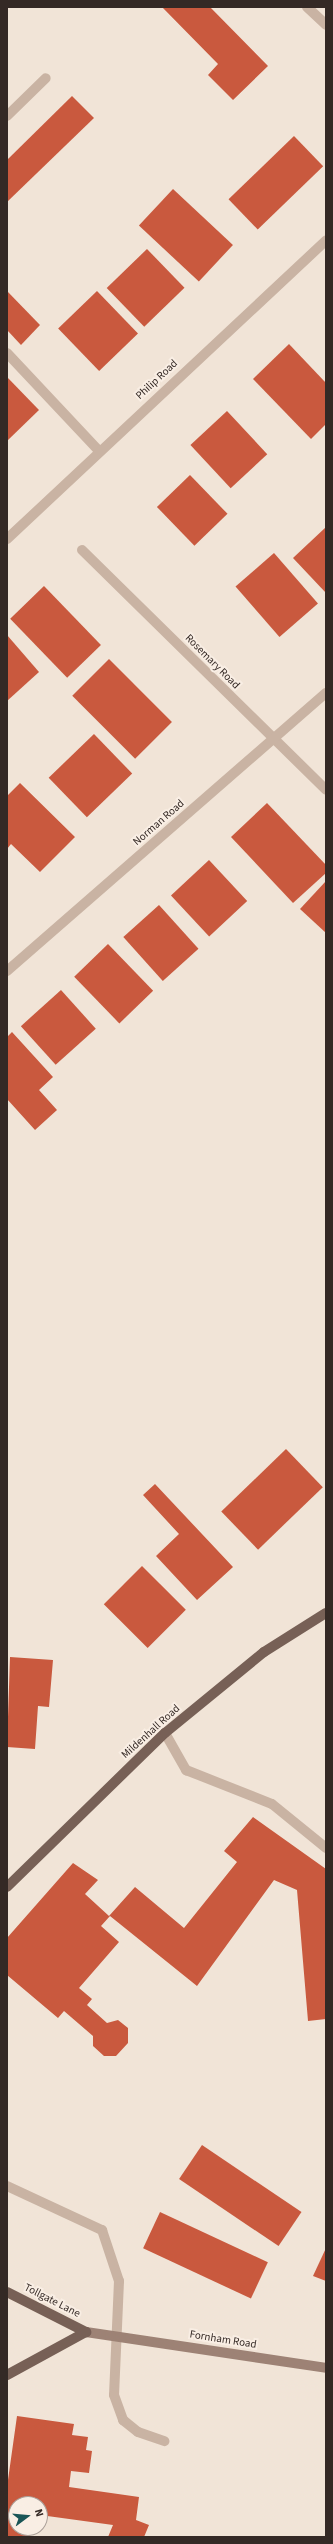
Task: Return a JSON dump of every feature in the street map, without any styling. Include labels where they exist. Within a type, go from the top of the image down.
[{"type":"main road","name":"Mildenhall Road","points":[[7,1887],[165,1733],[264,1652],[326,1613]]},
{"type":"main road","name":"Tollgate Lane","points":[[7,2292],[86,2332]]},
{"type":"main road","name":"Fornham Road","points":[[86,2332],[116,2335],[326,2368]]},
{"type":"main road","points":[[7,2375],[86,2332]]},
{"type":"street","points":[[307,7],[326,25]]},
{"type":"street","points":[[7,116],[46,78]]},
{"type":"street","name":"Philip Road","points":[[7,539],[99,451],[326,241]]},
{"type":"street","points":[[7,353],[99,451]]},
{"type":"street","name":"Rosemary Road","points":[[82,550],[326,790]]},
{"type":"street","name":"Norman Road","points":[[7,971],[274,740],[326,693]]},
{"type":"street","points":[[165,1733],[186,1770],[272,1804],[326,1848]]},
{"type":"street","points":[[7,2186],[102,2230],[119,2281],[114,2395],[123,2420],[138,2432],[164,2441]]},
{"type":"building","points":[[162,7],[210,7],[268,66],[233,100],[208,75],[218,64]]},
{"type":"building","points":[[72,96],[94,118],[7,202],[7,160]]},
{"type":"building","points":[[294,136],[323,166],[258,229],[229,199]]},
{"type":"building","points":[[173,189],[233,245],[199,281],[139,226]]},
{"type":"building","points":[[147,249],[185,288],[144,327],[107,288]]},
{"type":"building","points":[[7,291],[40,325],[21,345],[7,330]]},
{"type":"building","points":[[97,291],[138,333],[99,371],[58,329]]},
{"type":"building","points":[[289,344],[326,383],[326,424],[311,439],[253,379]]},
{"type":"building","points":[[7,377],[39,410],[7,441]]},
{"type":"building","points":[[227,411],[267,454],[231,488],[190,445]]},
{"type":"building","points":[[190,475],[228,514],[194,546],[157,507]]},
{"type":"building","points":[[326,527],[326,593],[293,558]]},
{"type":"building","points":[[274,553],[318,604],[279,637],[236,586]]},
{"type":"building","points":[[44,586],[101,645],[67,678],[10,619]]},
{"type":"building","points":[[7,635],[39,672],[7,701]]},
{"type":"building","points":[[109,659],[172,722],[135,759],[72,696]]},
{"type":"building","points":[[94,734],[132,774],[87,817],[49,778]]},
{"type":"building","points":[[20,783],[75,837],[40,872],[11,844],[7,849],[7,796]]},
{"type":"building","points":[[267,803],[326,865],[326,873],[293,903],[231,837]]},
{"type":"building","points":[[209,860],[247,901],[209,936],[171,895]]},
{"type":"building","points":[[326,881],[326,933],[300,909]]},
{"type":"building","points":[[159,905],[198,949],[163,981],[123,937]]},
{"type":"building","points":[[108,944],[153,991],[119,1023],[74,977]]},
{"type":"building","points":[[61,990],[96,1029],[56,1065],[21,1026]]},
{"type":"building","points":[[12,1032],[53,1077],[39,1090],[57,1110],[35,1130],[7,1099],[7,1037]]},
{"type":"building","points":[[286,1449],[323,1487],[258,1550],[221,1512]]},
{"type":"building","points":[[155,1484],[233,1567],[197,1600],[156,1556],[179,1534],[143,1495]]},
{"type":"building","points":[[142,1566],[186,1610],[148,1648],[104,1604]]},
{"type":"building","points":[[10,1657],[53,1660],[49,1707],[38,1706],[35,1749],[7,1747]]},
{"type":"building","points":[[253,1817],[326,1869],[326,2019],[308,2021],[297,1890],[274,1880],[197,1986],[110,1916],[101,1926],[119,1942],[79,1988],[92,1999],[87,2005],[107,2023],[118,2020],[128,2028],[128,2043],[116,2056],[104,2056],[93,2046],[93,2036],[64,2011],[58,2018],[7,1975],[7,1938],[73,1863],[98,1880],[85,1894],[109,1916],[135,1887],[184,1928],[237,1862],[224,1851]]},
{"type":"building","points":[[202,2145],[301,2212],[279,2246],[179,2179]]},
{"type":"building","points":[[160,2212],[268,2262],[251,2299],[143,2248]]},
{"type":"building","points":[[326,2248],[326,2281],[313,2276]]},
{"type":"building","points":[[17,2416],[74,2424],[72,2435],[88,2437],[86,2450],[92,2451],[89,2473],[71,2471],[69,2487],[139,2497],[136,2520],[149,2525],[144,2537],[108,2537],[113,2525],[48,2516],[48,2496],[8,2496],[8,2536],[30,2536],[7,2537],[7,2487]]}]
